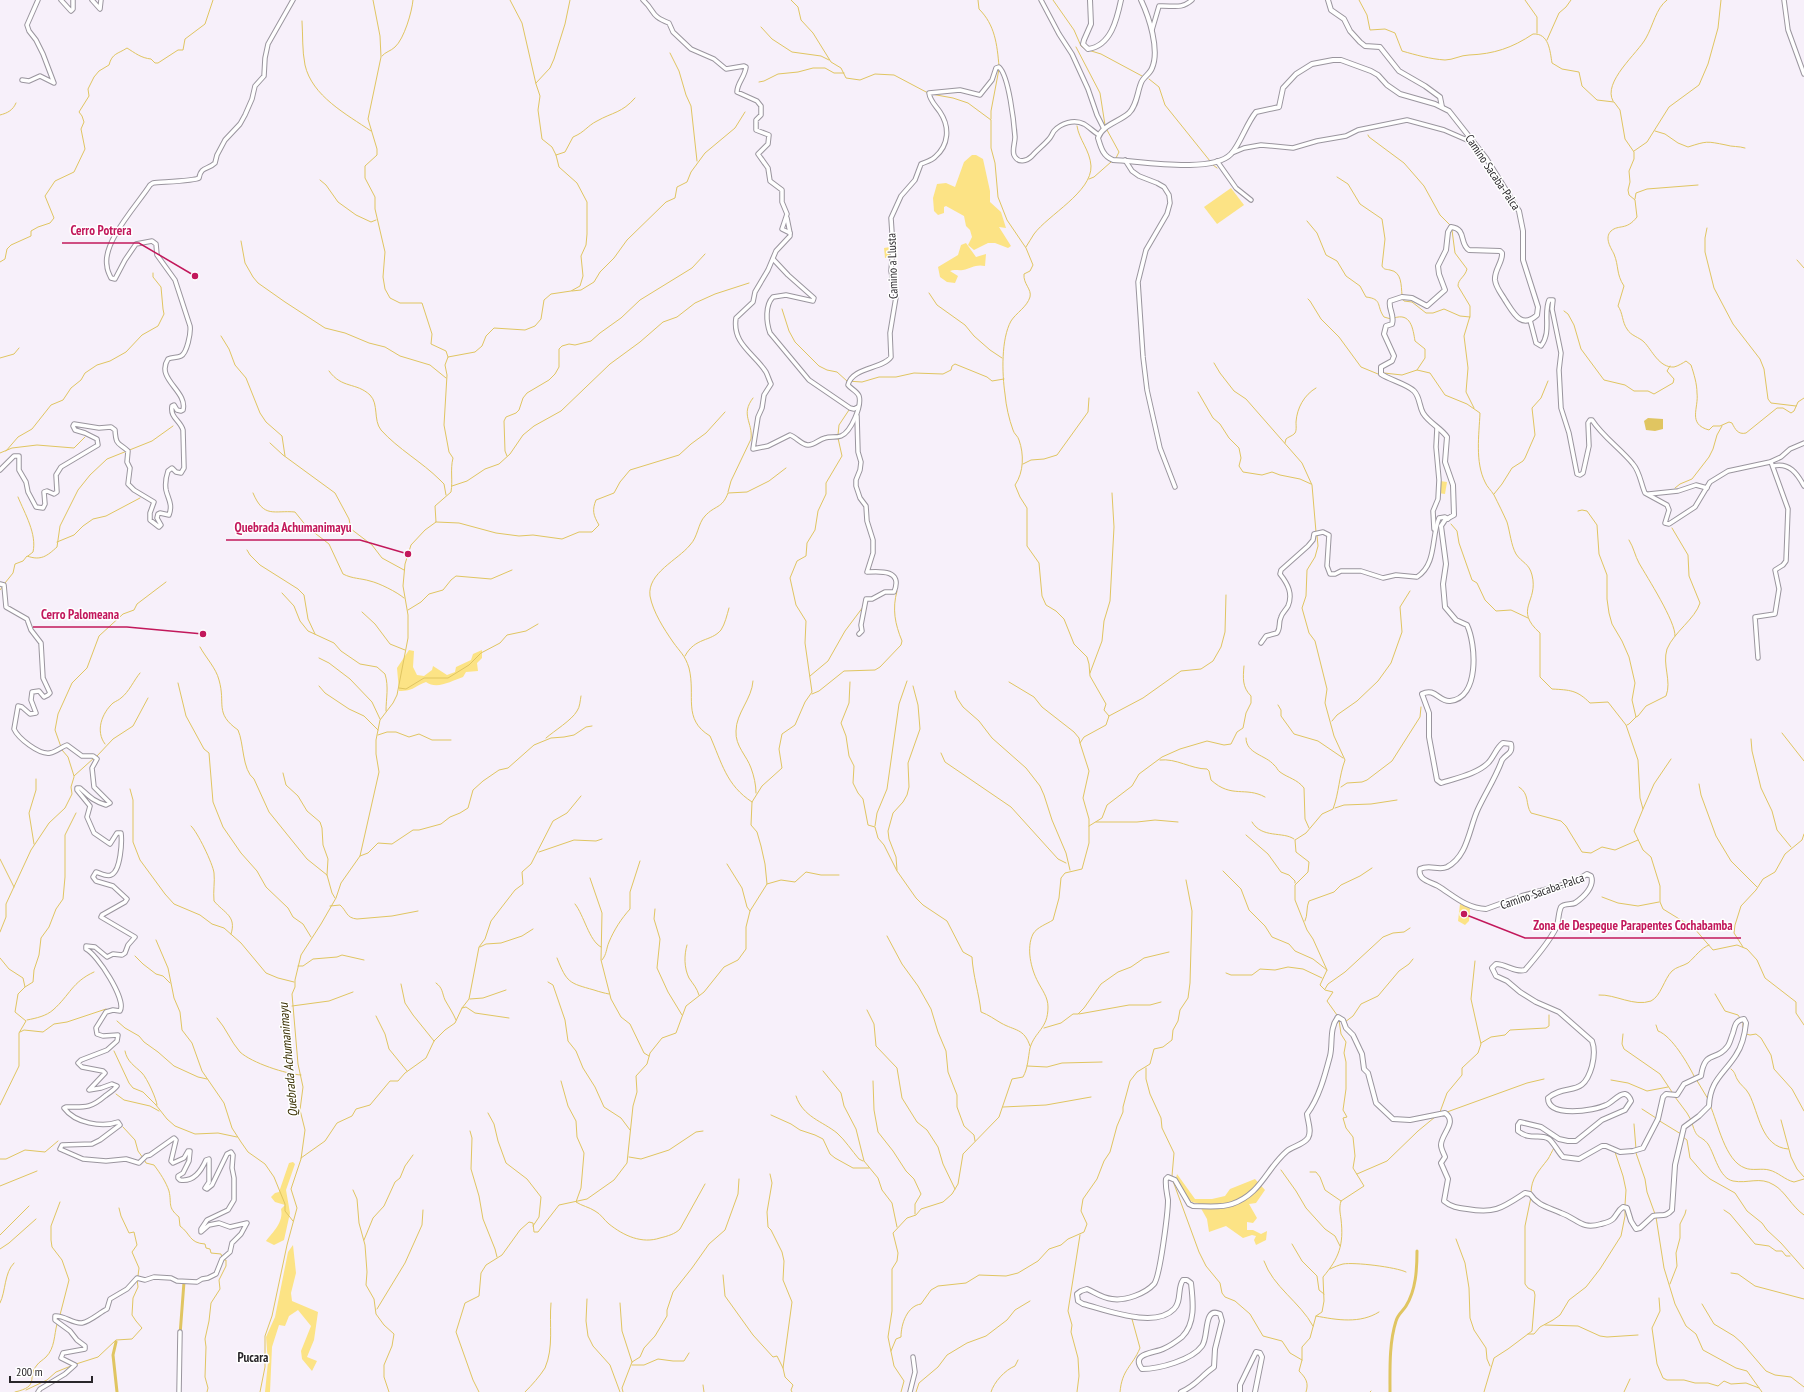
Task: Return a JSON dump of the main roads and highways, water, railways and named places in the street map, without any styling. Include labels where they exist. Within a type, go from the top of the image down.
[{"type":"waterway","points":[[0,262],[5,259],[7,249],[11,245],[31,236],[31,231],[50,223],[54,218],[45,196],[55,181],[74,172],[85,149],[81,129],[84,122],[79,112],[89,96],[88,89],[94,77],[99,71],[109,65],[110,61],[116,54],[127,48],[141,56],[151,59],[155,63],[158,63],[178,50],[183,50],[185,39],[205,24],[213,0]]},
{"type":"waterway","points":[[373,0],[380,36],[381,57],[368,119],[377,149],[377,155],[365,166],[365,178],[375,197],[375,209],[385,252],[383,277],[385,289],[390,298],[400,303],[422,303],[432,334],[431,344],[446,351],[448,357]]},
{"type":"waterway","points":[[382,56],[392,50],[401,38],[409,18],[413,0]]},
{"type":"waterway","name":"Quebrada Achumanimayu","points":[[260,1392],[265,1367],[265,1336],[272,1316],[287,1245],[297,1208],[291,1189],[301,1159],[305,1130],[300,1110],[303,1087],[298,1064],[292,994],[295,987],[295,980],[301,955],[336,898],[341,883],[360,856],[379,772],[376,754],[376,740],[380,720],[397,695],[408,638],[408,615],[403,586],[405,564],[411,545],[425,530],[436,522],[435,506],[451,492],[453,458],[449,452],[444,425],[447,375],[445,365],[448,357],[475,352],[482,346],[486,336],[494,328],[525,330],[535,326],[541,319],[544,300],[551,294],[571,291],[580,286],[583,276],[581,256],[586,245],[587,202],[577,183],[559,167],[552,147],[542,139],[538,110],[540,96],[522,23],[510,0]]},
{"type":"waterway","points":[[536,83],[550,68],[554,59],[565,24],[570,0]]},
{"type":"waterway","points":[[791,0],[798,7],[801,20],[813,33],[831,62],[841,68],[846,78],[860,80],[875,74],[894,75],[928,93]]},
{"type":"waterway","points":[[978,0],[979,9],[992,28],[999,66]]},
{"type":"waterway","points":[[1053,0],[1074,30],[1081,46],[1085,49]]},
{"type":"waterway","points":[[1359,0],[1367,15],[1370,30],[1385,29],[1395,33],[1402,51],[1428,58],[1448,60],[1466,55],[1495,52],[1510,47],[1533,34],[1542,36],[1548,44],[1552,63],[1562,69],[1579,72],[1582,86],[1597,100],[1614,102],[1620,110],[1625,139],[1634,152],[1634,159],[1629,171],[1630,182],[1628,190],[1629,195],[1635,200],[1637,217],[1626,226],[1611,231],[1608,237],[1609,243],[1616,258],[1620,278],[1624,286],[1618,306],[1625,326],[1633,335],[1644,342],[1656,358],[1664,365],[1674,367],[1686,361],[1691,365],[1697,390],[1696,420],[1698,424],[1709,430],[1713,426],[1720,426],[1729,422],[1732,423],[1739,432],[1746,433],[1777,408],[1783,408],[1791,413],[1794,411],[1798,402],[1804,398]]},
{"type":"waterway","points":[[1525,0],[1537,17],[1537,33]]},
{"type":"waterway","points":[[1547,40],[1559,13],[1571,0]]},
{"type":"waterway","points":[[1613,101],[1611,93],[1612,85],[1616,77],[1646,38],[1657,12],[1667,0]]},
{"type":"waterway","points":[[1634,151],[1647,142],[1669,107],[1699,85],[1708,64],[1718,28],[1721,0]]},
{"type":"waterway","points":[[302,21],[305,65],[315,86],[331,103],[371,131]]},
{"type":"waterway","points":[[761,27],[772,39],[792,52],[821,56],[829,60]]},
{"type":"waterway","points":[[1076,47],[1100,93],[1105,125]]},
{"type":"waterway","points":[[1088,50],[1101,54],[1142,76]]},
{"type":"waterway","points":[[670,53],[679,71],[691,106],[697,161]]},
{"type":"waterway","points":[[759,82],[778,74],[798,72],[813,68],[825,68],[834,73],[844,73]]},
{"type":"waterway","points":[[991,119],[991,111],[999,69]]},
{"type":"waterway","points":[[1149,79],[1159,87],[1165,105],[1210,161]]},
{"type":"waterway","points":[[901,1392],[904,1381],[894,1366],[888,1337],[892,1311],[892,1269],[897,1261],[898,1253],[893,1233],[907,1218],[916,1215],[921,1209],[943,1202],[952,1194],[958,1184],[963,1154],[999,1117],[1012,1079],[1023,1077],[1025,1074],[1032,1042],[1044,1025],[1048,1007],[1046,997],[1035,977],[1031,965],[1031,940],[1037,929],[1053,920],[1059,898],[1061,878],[1065,873],[1082,869],[1089,843],[1089,819],[1083,798],[1089,771],[1080,743],[1084,737],[1106,725],[1109,716],[1104,710],[1106,704],[1090,676],[1087,657],[1074,644],[1064,619],[1056,611],[1046,605],[1042,596],[1039,563],[1027,546],[1027,508],[1015,485],[1022,469],[1021,445],[1012,426],[1006,403],[1003,377],[1003,357],[1005,337],[1011,321],[1029,301],[1030,291],[1025,281],[1024,274],[1030,271],[1033,265],[1026,248],[1007,220],[998,197],[995,163],[991,148],[991,120],[968,103],[953,98],[931,94]]},
{"type":"waterway","points":[[556,155],[565,152],[573,137],[594,123],[626,107],[635,98]]},
{"type":"waterway","points":[[0,115],[10,111],[16,103]]},
{"type":"waterway","points":[[572,291],[581,290],[594,282],[600,272],[614,258],[627,240],[666,202],[675,198],[677,187],[687,182],[691,172],[705,153],[735,128],[745,112]]},
{"type":"waterway","points":[[1026,247],[1034,234],[1077,194],[1089,176],[1091,166],[1090,160],[1077,126]]},
{"type":"waterway","points":[[1107,130],[1119,152],[1116,158]]},
{"type":"waterway","points":[[1655,131],[1665,134],[1678,143],[1688,147],[1710,142],[1745,148]]},
{"type":"waterway","points":[[1368,135],[1404,163],[1424,186],[1440,215],[1450,225]]},
{"type":"waterway","points":[[1089,179],[1094,177],[1111,162]]},
{"type":"waterway","points":[[1213,165],[1217,168]]},
{"type":"waterway","points":[[1337,177],[1348,184],[1360,204],[1382,219],[1385,239],[1382,266],[1384,269],[1397,273],[1401,283],[1402,295]]},
{"type":"waterway","points":[[320,180],[326,185],[338,202],[356,215],[371,222],[376,220]]},
{"type":"waterway","points":[[1635,199],[1636,193],[1647,189],[1698,185]]},
{"type":"waterway","points":[[1307,221],[1317,233],[1326,255],[1337,261],[1346,276],[1360,286],[1366,297],[1377,301],[1384,317],[1391,319]]},
{"type":"waterway","points":[[1707,228],[1705,252],[1714,288],[1733,324],[1760,359],[1764,369],[1768,399],[1771,403],[1796,406]]},
{"type":"waterway","points":[[1452,230],[1455,253],[1467,269],[1458,286],[1470,306],[1470,316],[1464,336],[1468,368],[1466,392],[1474,408]]},
{"type":"waterway","points":[[241,241],[245,263],[253,277],[258,283],[285,302],[325,328],[345,333],[369,343],[385,347],[400,356],[430,365],[446,378]]},
{"type":"waterway","points":[[507,456],[505,451],[504,421],[506,417],[516,413],[519,410],[523,398],[527,393],[549,380],[555,374],[559,367],[559,349],[562,346],[569,344],[575,345],[591,341],[621,318],[640,300],[692,268],[705,254]]},
{"type":"waterway","points":[[1797,260],[1804,268]]},
{"type":"waterway","points":[[6,451],[18,437],[32,429],[51,405],[63,400],[71,388],[81,380],[85,373],[97,365],[110,361],[126,352],[142,335],[158,326],[164,314],[161,287],[153,277],[153,273]]},
{"type":"waterway","points":[[452,486],[467,481],[485,469],[499,464],[510,454],[523,435],[534,426],[561,411],[610,364],[640,342],[663,322],[677,317],[695,303],[715,294],[749,283]]},
{"type":"waterway","points":[[929,293],[937,305],[965,325],[974,336],[1002,358]]},
{"type":"waterway","points":[[1402,298],[1404,301],[1412,302],[1426,313],[1433,313],[1444,309],[1460,316],[1470,317]]},
{"type":"waterway","points":[[1308,299],[1321,319],[1339,337],[1361,367],[1378,374]]},
{"type":"waterway","points":[[782,309],[789,331],[795,342],[819,366],[827,370],[837,372],[847,381],[862,382],[879,377],[896,377],[914,373],[943,374],[951,370],[952,366],[955,364],[987,377],[992,381],[1004,379]]},
{"type":"waterway","points":[[1564,311],[1568,314],[1574,325],[1581,349],[1604,380],[1625,385],[1634,391],[1648,391],[1654,394],[1673,383],[1674,379],[1667,371],[1670,366]]},
{"type":"waterway","points":[[1394,318],[1404,317],[1408,319],[1412,327],[1415,341],[1425,349],[1425,358],[1417,370]]},
{"type":"waterway","points":[[221,336],[229,349],[235,365],[246,378],[260,413],[266,422],[282,436],[285,456]]},
{"type":"waterway","points":[[0,358],[14,354],[19,348]]},
{"type":"waterway","points":[[1214,363],[1234,391],[1246,399],[1302,463],[1312,485],[1316,532]]},
{"type":"waterway","points":[[1384,373],[1402,375],[1417,370],[1430,373],[1445,395],[1467,404],[1480,413],[1478,448],[1482,474],[1507,522],[1514,550],[1527,565],[1532,575],[1532,592],[1527,611],[1528,618],[1532,625],[1540,633],[1540,677],[1552,689],[1577,693],[1590,703],[1608,702],[1626,725],[1638,760],[1640,798],[1643,809],[1634,831],[1643,850],[1651,857],[1660,886],[1660,902],[1663,909],[1694,928],[1713,950],[1737,945],[1747,949],[1757,960],[1765,978],[1796,1002],[1796,1013],[1804,1025]]},
{"type":"waterway","points":[[329,371],[339,381],[360,388],[370,395],[373,399],[377,422],[381,430],[440,480],[444,484],[446,495]]},
{"type":"waterway","points":[[1494,494],[1512,468],[1525,458],[1535,435],[1532,408],[1541,398],[1548,381]]},
{"type":"waterway","points":[[1285,443],[1286,439],[1296,432],[1296,422],[1302,402],[1308,394],[1316,388]]},
{"type":"waterway","points":[[1198,392],[1213,418],[1220,424],[1229,438],[1239,448],[1241,458],[1239,466],[1243,472],[1262,475],[1272,472],[1300,479],[1311,484]]},
{"type":"waterway","points":[[728,492],[731,481],[751,439],[747,409],[753,398]]},
{"type":"waterway","points":[[1023,464],[1031,460],[1044,459],[1057,455],[1088,412],[1089,398]]},
{"type":"waterway","points":[[838,435],[839,425],[849,410]]},
{"type":"waterway","points":[[436,522],[459,523],[496,533],[519,536],[533,535],[562,539],[579,532],[592,532],[599,525],[595,518],[594,512],[596,500],[614,493],[620,482],[630,470],[679,455],[706,433],[725,412]]},
{"type":"waterway","points":[[5,583],[13,573],[15,564],[23,561],[27,556],[36,558],[44,557],[57,547],[60,526],[78,490],[90,475],[107,459],[152,441],[173,426]]},
{"type":"waterway","points":[[1675,488],[1692,479],[1709,457],[1722,426]]},
{"type":"waterway","points":[[0,453],[12,448],[37,445],[74,448],[85,437]]},
{"type":"waterway","points":[[479,1392],[473,1380],[456,1332],[465,1303],[479,1296],[481,1273],[486,1265],[502,1255],[520,1230],[529,1222],[533,1223],[534,1232],[538,1232],[559,1205],[587,1199],[614,1180],[627,1163],[633,1106],[637,1092],[636,1076],[647,1064],[650,1053],[662,1038],[676,1033],[686,1006],[704,992],[724,967],[738,960],[746,949],[746,927],[750,911],[767,884],[761,846],[757,832],[751,825],[752,802],[762,786],[782,768],[779,749],[782,734],[795,725],[805,702],[812,692],[805,643],[806,621],[796,605],[790,578],[797,561],[806,556],[807,543],[815,530],[818,511],[826,494],[826,483],[842,456],[838,438]]},
{"type":"waterway","points":[[270,443],[283,455],[335,493],[349,519],[351,529],[372,545],[382,558],[404,570]]},
{"type":"waterway","points":[[752,802],[730,781],[710,736],[701,729],[696,722],[693,714],[689,668],[684,657],[666,632],[656,614],[651,602],[650,588],[653,580],[658,574],[685,551],[693,542],[703,519],[723,502],[728,493],[747,492],[769,481],[786,468]]},
{"type":"waterway","points":[[253,493],[261,507],[270,512],[295,512],[307,527],[329,544],[343,574],[378,584],[404,598]]},
{"type":"waterway","points":[[1090,673],[1102,641],[1104,621],[1110,601],[1114,527],[1112,493]]},
{"type":"waterway","points":[[18,497],[32,531],[34,545],[33,552],[28,556]]},
{"type":"waterway","points":[[57,542],[74,535],[93,519],[106,516],[140,498]]},
{"type":"waterway","points":[[1578,511],[1587,511],[1597,525],[1599,554],[1607,575],[1607,599],[1609,613],[1612,624],[1629,657],[1635,683],[1632,700],[1636,717],[1627,725]]},
{"type":"waterway","points":[[1451,524],[1457,531],[1459,543],[1472,580],[1477,583],[1485,600],[1496,611],[1511,610],[1528,618]]},
{"type":"waterway","points":[[1636,717],[1646,706],[1666,696],[1668,690],[1666,661],[1667,649],[1674,637],[1694,615],[1700,603],[1689,576],[1688,555],[1672,528]]},
{"type":"waterway","points":[[1317,535],[1318,546],[1315,557],[1307,570],[1306,596],[1302,608],[1309,633],[1315,641],[1327,689],[1325,703],[1334,736],[1345,760],[1333,809],[1322,814],[1306,833],[1295,840],[1296,852],[1309,862],[1308,872],[1295,885],[1295,900],[1307,930],[1313,939],[1327,970],[1320,985],[1325,990],[1333,992],[1327,1001],[1337,1015]]},
{"type":"waterway","points":[[1629,540],[1636,558],[1666,610],[1674,629],[1675,636]]},
{"type":"waterway","points":[[247,550],[260,565],[298,589],[304,595],[308,619],[315,634]]},
{"type":"waterway","points":[[408,610],[421,602],[429,594],[443,590],[456,576],[491,579],[512,570]]},
{"type":"waterway","points":[[61,747],[55,730],[58,714],[72,683],[87,668],[99,636],[123,614],[134,610],[137,604],[166,582]]},
{"type":"waterway","points":[[0,590],[3,586]]},
{"type":"waterway","points":[[874,596],[883,591]]},
{"type":"waterway","points":[[812,694],[819,691],[844,671],[875,670],[880,667],[901,645],[902,641],[896,622],[895,610],[895,598],[897,591]]},
{"type":"waterway","points":[[1332,721],[1337,715],[1357,701],[1378,681],[1391,663],[1402,632],[1400,607],[1410,591]]},
{"type":"waterway","points":[[282,593],[294,606],[300,621],[308,631],[334,643],[341,651],[360,664],[377,667],[385,674],[387,688],[386,711]]},
{"type":"waterway","points":[[1109,716],[1143,698],[1181,671],[1201,669],[1213,661],[1221,647],[1225,632],[1226,595]]},
{"type":"waterway","points":[[810,676],[828,661],[845,631],[863,607]]},
{"type":"waterway","points":[[685,656],[693,646],[717,634],[721,630],[729,608]]},
{"type":"waterway","points":[[362,612],[375,624],[390,644],[405,650]]},
{"type":"waterway","points":[[399,688],[406,689],[424,678],[448,678],[469,665],[481,653],[500,643],[507,635],[526,631],[538,624]]},
{"type":"waterway","points":[[200,647],[218,676],[221,688],[223,713],[231,724],[238,730],[247,769],[254,779],[269,812],[307,859],[327,875],[335,898]]},
{"type":"waterway","points":[[319,658],[329,663],[350,679],[372,702],[380,719]]},
{"type":"waterway","points":[[1089,826],[1102,818],[1107,805],[1132,786],[1139,774],[1162,757],[1180,749],[1207,741],[1224,745],[1231,744],[1237,732],[1243,728],[1246,713],[1251,703],[1251,696],[1248,693],[1244,682],[1244,666]]},
{"type":"waterway","points":[[105,744],[100,734],[103,717],[109,707],[126,693],[140,673]]},
{"type":"waterway","points":[[753,681],[750,694],[737,724],[736,736],[752,771],[756,793]]},
{"type":"waterway","points":[[875,826],[877,813],[887,789],[899,704],[907,681]]},
{"type":"waterway","points":[[850,682],[849,703],[841,723],[846,736],[849,756],[854,766],[853,783],[863,799],[868,825],[875,827],[878,838],[884,845],[897,871],[916,898],[923,905],[947,921],[963,952],[972,957],[981,1012],[1022,1033],[1028,1040],[1030,1046]]},
{"type":"waterway","points":[[1009,682],[1034,697],[1042,707],[1074,732],[1079,738],[1080,743]]},
{"type":"waterway","points":[[178,683],[186,716],[204,749],[209,753],[213,802],[223,827],[241,853],[257,871],[266,887],[288,908],[293,917],[303,924],[311,937]]},
{"type":"waterway","points":[[319,686],[325,693],[349,709],[364,716],[378,730]]},
{"type":"waterway","points":[[897,870],[896,857],[889,839],[888,831],[893,813],[907,795],[909,787],[908,763],[920,729],[918,705],[913,686]]},
{"type":"waterway","points":[[955,691],[957,698],[963,707],[979,721],[992,738],[1026,768],[1040,786],[1066,853],[1070,870]]},
{"type":"waterway","points":[[546,738],[575,714],[579,708],[581,696]]},
{"type":"waterway","points":[[97,756],[113,739],[133,726],[148,698]]},
{"type":"waterway","points":[[1278,705],[1281,710],[1281,716],[1294,734],[1318,741],[1343,758]]},
{"type":"waterway","points":[[1341,787],[1347,783],[1362,782],[1367,780],[1392,761],[1420,717],[1421,707]]},
{"type":"waterway","points":[[360,856],[368,853],[378,843],[392,844],[413,830],[419,830],[441,824],[450,817],[468,808],[473,790],[499,770],[508,768],[534,745],[551,738],[574,735],[586,727],[592,726]]},
{"type":"waterway","points":[[378,735],[387,732],[396,732],[409,737],[419,734],[432,740],[451,740]]},
{"type":"waterway","points":[[1782,733],[1804,761]]},
{"type":"waterway","points":[[1246,738],[1249,748],[1304,788],[1305,819],[1309,828]]},
{"type":"waterway","points":[[1751,739],[1752,751],[1761,788],[1772,811],[1777,830],[1791,847]]},
{"type":"waterway","points":[[62,750],[68,757],[74,776]]},
{"type":"waterway","points":[[941,753],[945,762],[1011,807],[1058,859],[1066,863]]},
{"type":"waterway","points":[[74,776],[94,758]]},
{"type":"waterway","points":[[1643,809],[1654,784],[1671,759]]},
{"type":"waterway","points":[[1160,760],[1172,761],[1201,769],[1207,769],[1211,780],[1225,789],[1251,792],[1265,797]]},
{"type":"waterway","points":[[283,773],[286,785],[298,796],[307,811],[320,822],[322,828],[323,845],[328,859],[327,875]]},
{"type":"waterway","points":[[0,932],[6,917],[6,904],[31,850],[49,823],[65,808],[72,794],[71,787],[74,777]]},
{"type":"waterway","points":[[34,844],[29,813],[36,790],[36,779]]},
{"type":"waterway","points":[[1699,784],[1701,795],[1716,836],[1731,861],[1757,887]]},
{"type":"waterway","points":[[1519,787],[1525,793],[1531,813],[1561,821],[1566,826],[1582,852],[1591,853],[1602,847],[1615,850],[1638,840]]},
{"type":"waterway","points":[[130,789],[133,800],[133,842],[140,860],[165,894],[174,904],[200,915],[212,924],[224,928],[241,943],[266,973],[294,982]]},
{"type":"waterway","points":[[301,1158],[325,1141],[337,1123],[352,1116],[356,1109],[370,1105],[390,1081],[398,1081],[405,1073],[426,1058],[434,1041],[455,1023],[462,1008],[469,999],[479,947],[485,939],[491,921],[515,890],[523,884],[522,872],[531,864],[553,821],[567,813],[581,796]]},
{"type":"waterway","points":[[1335,808],[1344,805],[1371,804],[1397,800]]},
{"type":"waterway","points":[[25,987],[33,982],[41,938],[49,927],[56,909],[63,899],[65,877],[65,835],[76,813]]},
{"type":"waterway","points":[[1096,822],[1137,822],[1155,820],[1178,822]]},
{"type":"waterway","points":[[1252,822],[1261,831],[1284,835],[1294,839]]},
{"type":"waterway","points":[[191,826],[201,841],[211,863],[214,873],[214,901],[231,919],[231,934]]},
{"type":"waterway","points":[[1743,947],[1734,933],[1741,906],[1756,890],[1763,879],[1775,872],[1785,854],[1802,840],[1804,834]]},
{"type":"waterway","points":[[1246,835],[1268,854],[1281,872],[1289,875],[1295,883]]},
{"type":"waterway","points":[[539,852],[574,840],[596,841],[602,839]]},
{"type":"waterway","points":[[0,859],[14,887]]},
{"type":"waterway","points":[[602,960],[605,956],[613,933],[630,909],[630,892],[640,861]]},
{"type":"waterway","points":[[727,864],[742,888],[747,907],[750,911]]},
{"type":"waterway","points":[[1305,921],[1309,901],[1334,892],[1341,885],[1360,876],[1372,868]]},
{"type":"waterway","points":[[1223,871],[1241,889],[1249,910],[1265,926],[1272,937],[1289,944],[1295,951],[1313,959],[1327,970]]},
{"type":"waterway","points":[[767,884],[781,880],[795,882],[806,872],[821,875],[839,875]]},
{"type":"waterway","points":[[590,878],[602,913],[601,960],[611,999],[621,1017],[630,1024],[644,1053],[649,1056]]},
{"type":"waterway","points":[[891,1351],[896,1339],[901,1337],[902,1327],[906,1316],[912,1308],[921,1304],[931,1290],[938,1286],[966,1283],[979,1275],[1006,1276],[1018,1273],[1038,1261],[1049,1249],[1061,1245],[1068,1239],[1084,1232],[1087,1224],[1081,1211],[1083,1199],[1097,1179],[1104,1161],[1110,1152],[1117,1126],[1123,1112],[1130,1081],[1137,1072],[1150,1064],[1154,1049],[1163,1047],[1172,1040],[1173,1030],[1178,1021],[1180,1010],[1188,998],[1190,983],[1192,911],[1186,880]]},
{"type":"waterway","points":[[1602,897],[1618,903],[1638,906],[1659,902]]},
{"type":"waterway","points":[[575,904],[593,939],[601,947]]},
{"type":"waterway","points":[[330,906],[340,905],[349,916],[357,919],[392,916],[418,911]]},
{"type":"waterway","points":[[655,909],[654,919],[660,939],[657,968],[668,992],[682,1015]]},
{"type":"waterway","points":[[1325,989],[1328,984],[1345,972],[1383,937],[1393,933],[1404,932],[1410,928]]},
{"type":"waterway","points":[[480,947],[486,944],[501,943],[522,936],[533,929]]},
{"type":"waterway","points":[[887,936],[902,964],[918,986],[931,1009],[946,1051],[948,1072],[957,1095],[957,1107],[964,1126],[974,1135],[975,1141]]},
{"type":"waterway","points":[[156,940],[168,968],[174,998],[180,1012],[182,1030],[192,1043],[202,1071],[224,1103],[232,1128],[248,1152],[265,1164],[274,1177],[285,1204],[285,1211],[293,1221]]},
{"type":"waterway","points":[[687,945],[685,953],[685,966],[689,978],[699,995]]},
{"type":"waterway","points":[[1599,995],[1638,1002],[1651,1001],[1660,991],[1669,974],[1675,968],[1688,963],[1701,950],[1709,945]]},
{"type":"waterway","points":[[1044,1028],[1061,1023],[1073,1014],[1078,1014],[1101,984],[1118,972],[1131,967],[1144,958],[1169,952]]},
{"type":"waterway","points":[[298,966],[303,966],[313,959],[337,957],[342,955],[364,960]]},
{"type":"waterway","points":[[135,956],[143,964],[156,974],[163,976],[170,983]]},
{"type":"waterway","points":[[0,958],[9,969],[23,978],[25,987],[18,994],[15,1012],[26,1021],[19,1033],[19,1066],[0,1105]]},
{"type":"waterway","points":[[557,958],[563,973],[570,981],[579,986],[609,994]]},
{"type":"waterway","points":[[1345,1022],[1353,1016],[1361,1004],[1378,996],[1399,971],[1413,959]]},
{"type":"waterway","points":[[1440,1112],[1447,1093],[1462,1075],[1462,1068],[1478,1053],[1481,1044],[1471,999],[1475,961]]},
{"type":"waterway","points":[[1226,973],[1231,975],[1252,975],[1260,969],[1275,970],[1288,967],[1303,969],[1322,978]]},
{"type":"waterway","points":[[27,1020],[50,1012],[76,984],[94,972]]},
{"type":"waterway","points":[[548,982],[553,985],[565,1020],[568,1041],[576,1051],[583,1068],[595,1087],[604,1107],[621,1118],[630,1130]]},
{"type":"waterway","points":[[436,983],[441,989],[456,1020]]},
{"type":"waterway","points":[[401,984],[405,1003],[434,1041]]},
{"type":"waterway","points":[[470,999],[483,998],[506,990]]},
{"type":"waterway","points":[[292,1006],[329,1001],[353,992]]},
{"type":"waterway","points":[[1715,994],[1725,1011],[1738,1015],[1740,1018]]},
{"type":"waterway","points":[[1079,1014],[1129,1005],[1150,1005],[1161,1002]]},
{"type":"waterway","points":[[462,1008],[466,1007],[475,1013],[509,1018]]},
{"type":"waterway","points":[[20,1032],[24,1030],[43,1032],[54,1024],[67,1022],[106,1009]]},
{"type":"waterway","points":[[867,1010],[874,1024],[876,1046],[897,1068],[902,1098],[917,1122],[927,1130],[938,1147],[943,1164],[955,1189]]},
{"type":"waterway","points":[[1481,1043],[1491,1037],[1505,1035],[1510,1030],[1546,1028],[1549,1026],[1549,1015]]},
{"type":"waterway","points":[[376,1016],[385,1034],[389,1049],[407,1071]]},
{"type":"waterway","points":[[217,1018],[237,1048],[245,1056],[269,1067],[287,1073],[301,1075]]},
{"type":"waterway","points":[[1306,1392],[1306,1381],[1299,1371],[1302,1360],[1302,1347],[1310,1338],[1316,1316],[1322,1312],[1324,1301],[1323,1277],[1337,1257],[1341,1244],[1341,1201],[1364,1186],[1353,1168],[1355,1156],[1353,1137],[1346,1128],[1343,1118],[1347,1117],[1343,1110],[1346,1089],[1346,1062],[1344,1053],[1346,1042],[1341,1034],[1339,1020]]},
{"type":"waterway","points":[[1743,1020],[1743,1027]]},
{"type":"waterway","points":[[117,1021],[125,1028],[139,1036],[144,1042],[174,1066],[198,1077],[207,1079]]},
{"type":"waterway","points":[[1656,1025],[1658,1031],[1669,1038],[1674,1044],[1694,1076]]},
{"type":"waterway","points":[[1623,1034],[1622,1044],[1624,1049],[1660,1074],[1672,1092]]},
{"type":"waterway","points":[[1746,1034],[1756,1034],[1761,1038],[1771,1055],[1774,1069],[1792,1089],[1804,1111]]},
{"type":"waterway","points":[[114,1051],[129,1083],[133,1088],[143,1092],[175,1126],[195,1134],[218,1133],[237,1137]]},
{"type":"waterway","points":[[125,1051],[129,1061],[142,1073],[146,1079],[154,1094],[157,1105]]},
{"type":"waterway","points":[[1027,1066],[1047,1067],[1062,1063],[1102,1062]]},
{"type":"waterway","points":[[1146,1068],[1146,1079],[1150,1094],[1161,1118],[1162,1128],[1174,1153],[1172,1176]]},
{"type":"waterway","points":[[1731,1069],[1738,1081],[1749,1094],[1766,1136],[1779,1147],[1788,1149]]},
{"type":"waterway","points":[[823,1071],[841,1093],[844,1106],[856,1129],[864,1161],[878,1178],[882,1190],[892,1203],[897,1227]]},
{"type":"waterway","points":[[1447,1112],[1527,1083],[1544,1079]]},
{"type":"waterway","points":[[1696,1079],[1708,1099]]},
{"type":"waterway","points":[[1611,1080],[1628,1083],[1647,1091],[1668,1087]]},
{"type":"waterway","points":[[561,1081],[568,1106],[576,1121],[577,1137],[584,1153],[581,1188],[576,1202],[597,1212],[609,1224],[633,1238],[653,1240],[671,1235],[680,1229],[705,1184]]},
{"type":"waterway","points":[[873,1081],[874,1110],[878,1132],[906,1171],[914,1179],[921,1194],[915,1204],[915,1214]]},
{"type":"waterway","points":[[116,1094],[124,1100],[150,1106],[159,1111]]},
{"type":"waterway","points":[[796,1096],[799,1103],[808,1114],[837,1133],[859,1159],[863,1161]]},
{"type":"waterway","points":[[1003,1107],[1046,1105],[1091,1097]]},
{"type":"waterway","points":[[1675,1097],[1691,1120]]},
{"type":"waterway","points":[[1710,1105],[1727,1150],[1738,1164],[1748,1169],[1766,1169],[1794,1182],[1804,1179]]},
{"type":"waterway","points":[[1642,1109],[1656,1118]]},
{"type":"waterway","points":[[488,1113],[494,1124],[506,1163],[527,1179],[541,1197],[539,1217],[533,1226]]},
{"type":"waterway","points":[[771,1115],[800,1130],[823,1139],[830,1154],[853,1168],[869,1168]]},
{"type":"waterway","points":[[1357,1174],[1387,1161],[1435,1117]]},
{"type":"waterway","points":[[1658,1120],[1681,1134]]},
{"type":"waterway","points":[[1781,1120],[1791,1157],[1797,1169],[1804,1177]]},
{"type":"waterway","points":[[1692,1123],[1697,1135],[1708,1144],[1724,1176],[1738,1182],[1769,1182],[1782,1191],[1804,1215]]},
{"type":"waterway","points":[[1634,1124],[1636,1149]]},
{"type":"waterway","points":[[123,1127],[135,1140],[138,1151],[143,1158]]},
{"type":"waterway","points":[[470,1131],[472,1138],[471,1169],[479,1196],[483,1219],[497,1257]]},
{"type":"waterway","points":[[629,1157],[641,1159],[669,1150],[696,1132],[703,1131]]},
{"type":"waterway","points":[[1683,1137],[1687,1140],[1690,1158],[1703,1173],[1710,1179],[1735,1193],[1747,1211],[1762,1223],[1804,1269]]},
{"type":"waterway","points":[[0,1159],[6,1159],[25,1150],[45,1152],[58,1141]]},
{"type":"waterway","points":[[1531,1193],[1534,1179],[1554,1148]]},
{"type":"waterway","points":[[1615,1152],[1626,1190],[1625,1205]]},
{"type":"waterway","points":[[1636,1153],[1655,1214]]},
{"type":"waterway","points":[[364,1240],[373,1218],[384,1206],[395,1182],[400,1178],[405,1166],[413,1155]]},
{"type":"waterway","points":[[145,1161],[146,1163],[154,1165],[165,1181],[169,1191],[171,1208],[179,1217],[180,1226],[193,1240],[205,1244],[206,1248],[210,1249],[211,1253],[221,1254],[222,1258]]},
{"type":"waterway","points":[[1281,1170],[1306,1208],[1325,1229],[1335,1236],[1340,1246]]},
{"type":"waterway","points":[[0,1186],[37,1171]]},
{"type":"waterway","points":[[1310,1172],[1316,1172],[1320,1177],[1325,1190],[1341,1201]]},
{"type":"waterway","points":[[770,1174],[772,1183],[767,1212],[768,1227],[782,1252],[784,1261],[783,1280],[792,1302],[783,1368],[785,1377],[793,1385],[791,1390],[792,1392]]},
{"type":"waterway","points":[[623,1392],[622,1388],[632,1362],[640,1357],[644,1348],[655,1336],[667,1316],[667,1310],[673,1292],[709,1244],[725,1230],[738,1194],[739,1179]]},
{"type":"waterway","points":[[1173,1181],[1199,1252],[1206,1266],[1220,1283],[1222,1293],[1225,1297],[1235,1301],[1250,1314],[1263,1336],[1282,1341],[1290,1353],[1302,1360]]},
{"type":"waterway","points":[[353,1190],[357,1199],[359,1223],[365,1245],[367,1272],[366,1285],[374,1299],[376,1314],[384,1325],[394,1334],[392,1346],[384,1365],[384,1377],[389,1392]]},
{"type":"waterway","points":[[1484,1392],[1494,1358],[1532,1331],[1535,1295],[1534,1291],[1528,1288],[1525,1284],[1525,1226],[1531,1197]]},
{"type":"waterway","points":[[60,1202],[51,1226],[51,1240],[52,1247],[62,1260],[69,1280],[60,1315]]},
{"type":"waterway","points":[[0,1235],[29,1206]]},
{"type":"waterway","points":[[119,1208],[129,1233],[134,1232],[137,1245],[132,1252],[139,1268],[138,1276]]},
{"type":"waterway","points":[[377,1309],[405,1263],[422,1225],[423,1210]]},
{"type":"waterway","points":[[1528,1334],[1534,1334],[1540,1327],[1560,1315],[1569,1300],[1586,1287],[1600,1269],[1621,1236],[1625,1210]]},
{"type":"waterway","points":[[1670,1284],[1677,1266],[1676,1253],[1680,1238],[1680,1224],[1686,1210]]},
{"type":"waterway","points":[[1724,1210],[1730,1214],[1755,1244],[1769,1246],[1776,1251],[1782,1251],[1786,1256],[1790,1256]]},
{"type":"waterway","points":[[1656,1217],[1664,1268],[1675,1304],[1686,1326],[1696,1334],[1703,1350],[1736,1368],[1747,1371],[1762,1392]]},
{"type":"waterway","points":[[0,1249],[36,1219]]},
{"type":"waterway","points":[[1077,1392],[1079,1376],[1078,1358],[1071,1332],[1072,1325],[1068,1311],[1080,1235]]},
{"type":"waterway","points":[[1456,1239],[1465,1263],[1469,1288],[1470,1318],[1474,1330],[1486,1348],[1487,1359],[1490,1366]]},
{"type":"waterway","points":[[1292,1244],[1302,1261],[1317,1276],[1319,1290],[1324,1294]]},
{"type":"waterway","points":[[1390,1392],[1390,1356],[1392,1338],[1399,1314],[1406,1306],[1412,1293],[1416,1272],[1417,1251]]},
{"type":"waterway","points":[[207,1392],[208,1388],[205,1377],[205,1339],[211,1303],[220,1289],[219,1280],[226,1266],[226,1260],[224,1260]]},
{"type":"waterway","points":[[1264,1261],[1268,1270],[1280,1287],[1308,1317],[1313,1326]]},
{"type":"waterway","points":[[0,1303],[8,1272],[14,1263]]},
{"type":"waterway","points":[[1330,1269],[1343,1264],[1365,1264],[1406,1272]]},
{"type":"waterway","points":[[1731,1273],[1738,1274],[1755,1286],[1804,1299]]},
{"type":"waterway","points":[[723,1275],[725,1296],[753,1335],[773,1357],[777,1356],[783,1368]]},
{"type":"waterway","points":[[76,1364],[98,1357],[116,1340],[132,1339],[142,1328],[132,1315],[133,1298],[138,1287],[137,1279]]},
{"type":"waterway","points":[[180,1335],[184,1282]]},
{"type":"waterway","points":[[1659,1298],[1660,1311],[1652,1328],[1657,1364],[1663,1378],[1667,1380],[1684,1380],[1695,1383],[1708,1383],[1718,1386],[1724,1381],[1731,1384],[1746,1383],[1759,1388]]},
{"type":"waterway","points":[[587,1299],[586,1321],[588,1336],[593,1346],[610,1365],[620,1392]]},
{"type":"waterway","points":[[916,1392],[919,1383],[938,1367],[947,1355],[967,1343],[986,1336],[1007,1320],[1015,1310],[1030,1301]]},
{"type":"waterway","points":[[525,1392],[543,1371],[548,1360],[551,1303]]},
{"type":"waterway","points":[[620,1303],[622,1331],[632,1362]]},
{"type":"waterway","points":[[1702,1304],[1714,1324],[1734,1336],[1742,1343],[1766,1371],[1775,1375],[1791,1377],[1804,1387]]},
{"type":"waterway","points":[[1316,1316],[1340,1320],[1356,1320],[1372,1316],[1379,1312]]},
{"type":"waterway","points":[[1120,1392],[1125,1373],[1140,1348],[1132,1319]]},
{"type":"waterway","points":[[15,1392],[28,1387],[32,1381],[34,1370],[51,1350],[57,1324]]},
{"type":"waterway","points":[[1545,1325],[1578,1326],[1600,1336],[1607,1337],[1638,1335]]},
{"type":"waterway","points":[[116,1342],[113,1355],[117,1392]]},
{"type":"waterway","points":[[632,1365],[644,1365],[658,1359],[684,1361],[689,1353]]},
{"type":"waterway","points":[[991,1392],[1000,1377],[1007,1370],[1015,1366],[1018,1360]]},
{"type":"waterway","points":[[26,1390],[47,1380],[56,1372],[71,1366]]},
{"type":"waterway","points":[[1624,1392],[1630,1379]]},
{"type":"waterway","points":[[703,1385],[704,1392]]},
{"type":"place","name":"Cerro Potrera","points":[[195,276]]},
{"type":"place","name":"Quebrada Achumanimayu","points":[[408,554]]},
{"type":"place","name":"Cerro Palomeana","points":[[203,634]]},
{"type":"place","name":"Zona de Despegue Parapentes Cochabamba","points":[[1464,914]]},
{"type":"district","name":"Pucara","points":[[253,1357]]}]
